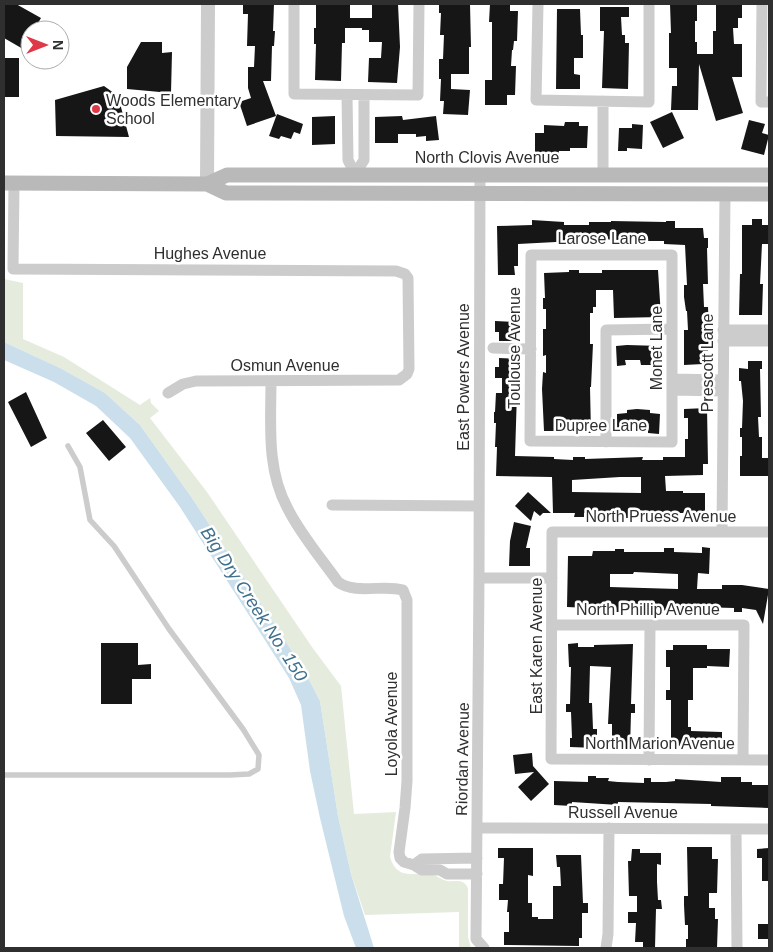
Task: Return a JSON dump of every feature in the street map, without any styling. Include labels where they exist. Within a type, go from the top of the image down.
[{"type":"main road","name":"North Clovis Avenue","points":[[9,183],[207,184],[227,175],[769,175]]},
{"type":"main road","name":"North Clovis Avenue","points":[[207,184],[226,193],[769,194]]},
{"type":"main road","points":[[725,194],[733,186],[769,185]]},
{"type":"street","points":[[207,184],[208,4]]},
{"type":"street","points":[[294,4],[294,94],[364,95],[418,95],[419,4]]},
{"type":"street","points":[[538,4],[536,100],[649,102],[649,4]]},
{"type":"street","points":[[762,4],[765,102]]},
{"type":"street","points":[[347,94],[348,160],[354,174],[354,193]]},
{"type":"street","points":[[354,174],[364,160],[364,95]]},
{"type":"street","points":[[603,101],[603,176]]},
{"type":"street","name":"East Powers Avenue","points":[[479,578],[480,175]]},
{"type":"street","points":[[9,183],[13,269]]},
{"type":"street","name":"Prescott Lane","points":[[722,532],[725,194]]},
{"type":"street","name":"Larose Lane","points":[[531,255],[672,255]]},
{"type":"street","name":"Toulouse Avenue","points":[[530,441],[531,255]]},
{"type":"street","name":"Monet Lane","points":[[672,255],[672,442]]},
{"type":"street","points":[[4,259],[13,269]]},
{"type":"street","name":"Hughes Avenue","points":[[13,269],[396,271],[405,274],[410,284],[409,369],[404,377]]},
{"type":"street","points":[[606,442],[606,330],[672,329]]},
{"type":"street","points":[[723,335],[769,330]]},
{"type":"street","points":[[723,335],[769,341]]},
{"type":"street","points":[[493,348],[531,349]]},
{"type":"street","name":"Osmun Avenue","points":[[168,393],[183,384],[196,381],[393,381],[404,377]]},
{"type":"street","name":"Loyola Avenue","points":[[271,381],[271,444],[276,478],[281,495],[294,520],[338,582],[344,587],[394,587],[403,590],[407,600],[407,781],[399,852],[400,858],[404,862],[414,865],[422,859],[440,865]]},
{"type":"street","points":[[672,385],[723,385]]},
{"type":"street","name":"Dupree Lane","points":[[530,441],[672,442]]},
{"type":"street","points":[[332,506],[479,506]]},
{"type":"street","name":"North Pruess Avenue","points":[[552,532],[769,532]]},
{"type":"street","name":"East Karen Avenue","points":[[551,760],[552,532]]},
{"type":"street","points":[[479,578],[552,578]]},
{"type":"street","name":"Riordan Avenue","points":[[479,578],[477,874],[480,944]]},
{"type":"street","name":"North Phillip Avenue","points":[[552,625],[744,625],[743,760]]},
{"type":"street","points":[[649,760],[650,625]]},
{"type":"street","name":"North Marion Avenue","points":[[551,760],[769,760]]},
{"type":"street","name":"Russell Avenue","points":[[477,828],[769,829]]},
{"type":"street","points":[[606,948],[608,934],[609,828]]},
{"type":"street","points":[[736,829],[737,948]]},
{"type":"street","points":[[477,858],[446,858],[440,865],[447,874],[477,874]]},
{"type":"lane","points":[[480,348],[493,348]]},
{"type":"lane","points":[[4,775],[249,774],[258,769],[259,755],[243,729],[169,629],[114,546],[90,520],[80,467],[68,446]]},
{"type":"green space","points":[[4,279],[23,283],[23,339],[64,357],[140,405],[150,398],[151,403],[159,411],[150,418],[207,492],[312,647],[341,686],[354,814],[396,812],[390,857],[397,870],[407,874],[433,875],[447,881],[459,881],[466,885],[468,888],[468,937],[471,948],[459,948],[459,912],[365,915],[351,874],[338,816],[320,701],[303,668],[192,498],[140,425],[105,393],[60,368],[4,342]]},
{"type":"water","name":"Big Dry Creek No. 150","points":[[4,342],[60,368],[105,393],[140,425],[192,498],[303,668],[320,701],[338,816],[351,874],[374,948],[356,948],[344,916],[310,771],[301,705],[289,678],[180,507],[130,438],[96,406],[54,382],[4,360]]},
{"type":"building","points":[[4,4],[16,4],[41,18],[40,20],[20,20],[20,47],[4,38]]},
{"type":"building","points":[[243,4],[274,4],[273,31],[275,31],[274,46],[272,46],[271,81],[263,81],[276,116],[247,126],[239,102],[251,98],[248,88],[248,67],[254,67],[255,46],[247,46],[248,14],[243,14]]},
{"type":"building","points":[[316,4],[350,4],[350,18],[372,18],[372,4],[398,4],[400,47],[397,83],[368,82],[369,58],[381,58],[382,42],[369,42],[369,30],[362,30],[362,28],[345,28],[345,43],[342,43],[341,81],[315,80],[316,44],[314,44],[314,28],[316,28]]},
{"type":"building","points":[[439,4],[470,4],[471,47],[469,47],[469,74],[451,74],[451,89],[470,90],[468,115],[443,114],[444,101],[440,101],[441,79],[439,79],[439,59],[443,59],[444,35],[440,35],[441,13],[439,13]]},
{"type":"building","points":[[490,4],[510,4],[510,11],[518,11],[517,41],[514,41],[511,66],[516,66],[515,95],[507,95],[507,105],[485,105],[485,80],[492,80],[492,22],[489,22]]},
{"type":"building","points":[[670,4],[697,4],[695,42],[697,42],[697,54],[713,54],[713,31],[716,31],[716,4],[742,4],[742,18],[738,18],[738,28],[733,28],[734,44],[742,44],[742,77],[732,77],[743,113],[716,121],[699,64],[698,110],[671,110],[672,86],[677,86],[677,68],[669,68]]},
{"type":"building","points":[[600,7],[629,7],[629,17],[621,17],[622,35],[625,35],[625,43],[629,43],[628,89],[602,88],[604,31],[600,31]]},
{"type":"building","points":[[557,9],[580,9],[583,58],[574,58],[574,74],[580,75],[580,89],[556,89]]},
{"type":"building","points":[[141,42],[162,42],[162,53],[172,52],[171,93],[127,89],[127,67]]},
{"type":"building","points":[[4,58],[19,58],[19,97],[4,97]]},
{"type":"building","points":[[104,86],[118,96],[129,137],[56,136],[55,100]]},
{"type":"building","points":[[672,112],[684,138],[663,148],[650,122]]},
{"type":"building","points":[[277,114],[303,124],[300,134],[294,132],[291,139],[281,136],[279,139],[269,136]]},
{"type":"building","points":[[335,116],[335,144],[312,145],[312,117]]},
{"type":"building","points":[[402,116],[403,120],[436,116],[439,140],[426,141],[426,136],[416,137],[416,134],[398,134],[398,143],[375,143],[375,117]]},
{"type":"building","points":[[749,120],[765,124],[762,133],[769,135],[764,155],[741,149]]},
{"type":"building","points":[[565,122],[579,122],[579,126],[588,126],[587,148],[570,148],[570,151],[559,151],[558,156],[535,155],[535,133],[544,133],[544,125],[564,126]]},
{"type":"building","points":[[632,124],[643,125],[642,149],[627,148],[627,151],[618,151],[619,128],[632,128]]},
{"type":"building","points":[[752,219],[762,219],[762,225],[769,225],[769,244],[762,244],[760,284],[763,284],[762,315],[739,315],[740,274],[742,274],[742,225],[752,225]]},
{"type":"building","points":[[532,220],[564,222],[564,225],[589,225],[589,222],[611,221],[675,221],[675,228],[703,228],[704,238],[708,238],[708,284],[703,284],[704,307],[708,307],[709,328],[708,351],[703,351],[703,364],[684,365],[684,330],[688,330],[684,297],[684,285],[687,285],[685,245],[664,244],[664,241],[645,241],[645,243],[619,245],[619,240],[601,239],[600,243],[556,242],[518,244],[518,266],[514,266],[515,275],[498,275],[497,226],[532,225]]},
{"type":"building","points":[[569,270],[579,270],[579,273],[602,273],[602,270],[658,270],[661,317],[614,318],[613,290],[596,290],[596,307],[593,307],[593,313],[590,313],[590,344],[593,344],[590,387],[591,433],[544,431],[542,389],[543,372],[546,373],[546,355],[543,356],[543,329],[546,329],[546,309],[543,309],[543,298],[545,298],[544,273],[569,272]]},
{"type":"building","points":[[495,321],[515,322],[514,330],[517,330],[517,341],[499,341],[499,332],[495,332]]},
{"type":"building","points":[[616,346],[661,346],[661,365],[641,365],[640,360],[625,360],[626,365],[617,366]]},
{"type":"building","points":[[499,358],[517,359],[517,372],[514,372],[514,391],[517,392],[515,456],[554,457],[554,459],[573,460],[573,457],[585,457],[585,459],[643,457],[642,460],[663,460],[663,457],[685,457],[685,439],[688,439],[688,418],[684,418],[684,409],[707,408],[708,464],[703,464],[703,475],[665,476],[666,491],[705,493],[705,516],[696,516],[696,513],[671,513],[671,518],[651,519],[651,516],[628,515],[628,518],[619,518],[619,513],[584,513],[584,517],[574,517],[575,513],[553,513],[552,477],[496,476],[497,447],[495,447],[496,423],[494,423],[494,412],[496,393],[502,393],[502,378],[495,378],[495,367],[499,367]],"holes":[[[641,477],[641,493],[572,492],[572,480]]]},
{"type":"building","points":[[748,361],[762,361],[762,369],[760,369],[761,417],[758,417],[759,437],[762,437],[762,458],[769,458],[769,476],[740,476],[742,437],[740,437],[740,428],[742,428],[743,401],[741,381],[739,381],[739,368],[748,369]]},
{"type":"building","points":[[26,392],[47,438],[31,447],[8,402]]},
{"type":"building","points":[[637,409],[650,410],[650,413],[660,414],[659,434],[648,433],[648,428],[628,428],[628,432],[617,432],[617,414]]},
{"type":"building","points":[[103,420],[126,447],[109,461],[86,433]]},
{"type":"building","points":[[528,492],[551,513],[543,513],[540,516],[534,511],[531,521],[515,506]]},
{"type":"building","points":[[514,522],[531,526],[526,548],[530,548],[530,566],[509,566],[510,541]]},
{"type":"building","points":[[702,547],[710,548],[709,574],[698,573],[697,589],[722,589],[722,585],[742,585],[769,589],[763,624],[756,610],[742,608],[742,612],[734,612],[734,608],[697,607],[697,612],[619,607],[619,612],[598,612],[598,609],[567,607],[568,556],[592,556],[593,551],[615,551],[615,549],[624,549],[624,552],[664,552],[664,548],[674,548],[674,552],[702,553]],"holes":[[[634,572],[678,574],[678,589],[610,587],[610,574],[633,574]]]},
{"type":"building","points":[[101,643],[138,643],[138,665],[151,664],[151,679],[132,679],[132,704],[101,704]]},
{"type":"building","points":[[578,643],[578,647],[633,644],[631,704],[635,704],[635,713],[631,713],[630,749],[612,749],[612,724],[608,724],[611,667],[590,666],[589,703],[592,703],[593,729],[597,729],[597,748],[570,747],[570,738],[572,738],[571,712],[566,712],[566,704],[570,704],[571,667],[569,667],[568,644]]},
{"type":"building","points":[[673,645],[707,645],[707,649],[730,649],[729,667],[707,666],[707,668],[693,668],[693,700],[688,700],[688,727],[691,727],[691,731],[722,732],[722,750],[705,749],[705,747],[671,746],[671,700],[666,700],[666,690],[670,690],[670,667],[666,667],[666,650],[673,650]]},
{"type":"building","points":[[532,753],[533,766],[549,784],[531,801],[518,787],[534,772],[515,774],[513,755]]},
{"type":"building","points":[[588,776],[609,778],[608,781],[644,783],[644,778],[651,778],[651,782],[675,781],[675,779],[721,782],[721,777],[741,777],[741,782],[752,782],[752,785],[769,785],[769,808],[711,806],[711,804],[618,802],[618,805],[572,802],[572,806],[554,805],[554,781],[588,782]]},
{"type":"building","points":[[687,847],[712,847],[712,859],[718,859],[717,893],[709,893],[709,908],[715,908],[715,919],[718,919],[717,948],[686,948],[688,925],[685,925],[684,896],[688,896]]},
{"type":"building","points":[[498,848],[533,848],[533,876],[528,875],[528,903],[532,903],[532,917],[538,917],[538,919],[553,919],[553,886],[561,886],[560,867],[557,867],[556,855],[581,855],[583,903],[588,903],[588,913],[582,913],[582,938],[579,938],[579,946],[504,945],[504,932],[509,932],[509,912],[507,912],[508,900],[499,900],[499,884],[503,884],[504,858],[498,858]]},
{"type":"building","points":[[769,848],[769,881],[762,881],[762,858],[757,858],[757,849]]},
{"type":"building","points":[[632,849],[640,849],[640,853],[661,853],[661,865],[657,864],[657,882],[658,900],[661,900],[662,909],[656,909],[655,948],[643,948],[643,942],[635,942],[636,923],[628,923],[628,912],[637,912],[637,896],[629,896],[628,861],[631,861]]},
{"type":"building","points":[[758,924],[769,924],[769,939],[758,939]]},
{"type":"place","name":"Woods Elementary School","points":[[96,109]]}]
